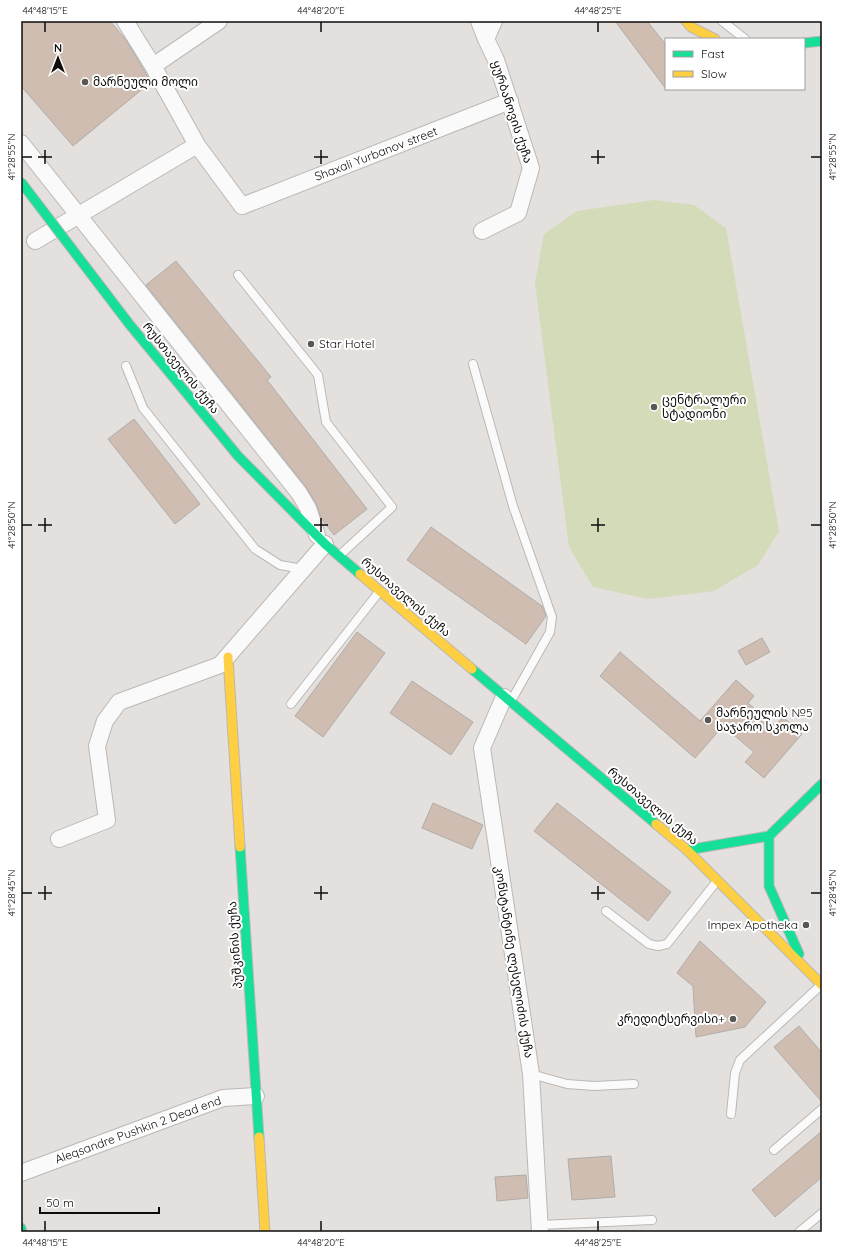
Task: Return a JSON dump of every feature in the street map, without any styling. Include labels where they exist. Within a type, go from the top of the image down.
[{"type":"main road","points":[[686,21],[691,27],[713,38]]},
{"type":"main road","points":[[805,43],[822,41]]},
{"type":"main road","name":"რუსთაველის ქუჩა","points":[[21,182],[130,325],[238,456],[321,540],[687,850],[822,985]]},
{"type":"main road","name":"პუშკინის ქუჩა","points":[[228,656],[265,1232]]},
{"type":"main road","points":[[687,850],[769,836],[822,784]]},
{"type":"main road","points":[[769,836],[769,886],[804,966]]},
{"type":"main road","points":[[21,1228],[22,1232]]},
{"type":"street","points":[[35,241],[197,145],[153,66],[125,21]]},
{"type":"street","points":[[153,66],[219,21]]},
{"type":"street","name":"ყურბანოვის ქუჩა","points":[[479,21],[496,60],[531,168],[518,213],[482,231]]},
{"type":"street","points":[[486,40],[494,21]]},
{"type":"street","name":"Shaxali Yurbanov street","points":[[197,145],[242,206],[510,101]]},
{"type":"street","points":[[21,143],[299,493],[308,508],[321,540],[303,570],[220,665],[119,702],[105,721],[97,746],[107,820],[59,839]]},
{"type":"street","name":"კონსტანტინე ლესელიძის ქუჩა","points":[[507,699],[482,748],[531,1074],[540,1229]]},
{"type":"street","name":"Aleqsandre Pushkin 2 Dead end","points":[[21,1173],[222,1098],[256,1096]]},
{"type":"lane","points":[[722,21],[744,38]]},
{"type":"lane","points":[[238,275],[318,375],[326,422],[392,507],[339,556]]},
{"type":"lane","points":[[473,364],[513,506],[552,617],[550,632],[507,699]]},
{"type":"lane","points":[[126,366],[143,408],[255,549],[280,566],[303,570]]},
{"type":"lane","points":[[291,704],[380,591]]},
{"type":"lane","points":[[606,911],[649,944],[658,946],[667,944],[718,880]]},
{"type":"lane","points":[[731,1114],[735,1074],[740,1060],[822,985]]},
{"type":"lane","points":[[531,1074],[567,1084],[594,1086],[634,1084]]},
{"type":"lane","points":[[774,1150],[822,1109]]},
{"type":"lane","points":[[799,1232],[822,1212]]},
{"type":"lane","points":[[540,1229],[652,1220]]},
{"type":"green space","name":"ცენტრალური სტადიონი","points":[[654,200],[694,205],[726,228],[779,531],[758,565],[714,591],[648,599],[593,587],[569,547],[535,283],[544,234],[577,211]]},
{"type":"building","name":"მარნეული მოლი","points":[[21,21],[110,21],[126,40],[151,82],[73,146],[21,86]]},
{"type":"building","points":[[615,21],[647,21],[665,44],[665,88]]},
{"type":"building","points":[[176,261],[271,377],[267,380],[367,509],[334,535],[321,518],[316,503],[306,487],[146,285]]},
{"type":"building","points":[[134,419],[200,504],[175,524],[108,439]]},
{"type":"building","points":[[431,527],[542,606],[546,616],[526,644],[407,560]]},
{"type":"building","points":[[357,632],[385,653],[323,737],[295,716]]},
{"type":"building","points":[[762,638],[770,652],[746,665],[738,651]]},
{"type":"building","points":[[620,652],[700,721],[736,680],[754,696],[748,703],[775,726],[783,717],[802,734],[764,778],[745,762],[754,752],[723,726],[695,758],[600,676]]},
{"type":"building","points":[[412,681],[473,722],[451,755],[390,713]]},
{"type":"building","points":[[433,803],[483,825],[472,849],[422,828]]},
{"type":"building","points":[[557,803],[671,892],[648,921],[534,831]]},
{"type":"building","points":[[700,941],[766,1002],[745,1027],[696,1037],[693,986],[677,973]]},
{"type":"building","points":[[799,1026],[822,1053],[822,1102],[774,1047]]},
{"type":"building","points":[[822,1131],[822,1177],[775,1217],[752,1190]]},
{"type":"building","points":[[611,1156],[615,1197],[572,1200],[568,1159]]},
{"type":"building","points":[[526,1175],[528,1198],[497,1201],[495,1177]]},
{"type":"traffic: fast","points":[[805,43],[822,41]]},
{"type":"traffic: fast","points":[[21,182],[130,325],[188,395]]},
{"type":"traffic: fast","points":[[188,395],[238,456],[325,544],[360,574]]},
{"type":"traffic: fast","points":[[472,669],[656,824]]},
{"type":"traffic: fast","points":[[687,850],[769,836],[822,784]]},
{"type":"traffic: fast","points":[[769,836],[769,886],[799,954]]},
{"type":"traffic: fast","points":[[240,847],[259,1137]]},
{"type":"traffic: fast","points":[[21,1228],[22,1232]]},
{"type":"traffic: slow","points":[[686,21],[691,27],[713,38]]},
{"type":"traffic: slow","points":[[360,574],[472,669]]},
{"type":"traffic: slow","points":[[228,657],[240,847]]},
{"type":"traffic: slow","points":[[656,824],[687,850],[822,985]]},
{"type":"traffic: slow","points":[[259,1137],[265,1232]]},
{"type":"place","name":"მარნეული მოლი","points":[[85,82]]},
{"type":"place","name":"Star Hotel","points":[[311,344]]},
{"type":"place","name":"ცენტრალური სტადიონი","points":[[654,407]]},
{"type":"place","name":"მარნეულის №5 საჯარო სკოლა","points":[[708,720]]},
{"type":"place","name":"Impex Apotheka","points":[[806,925]]},
{"type":"place","name":"კრედიტსერვისი+","points":[[733,1019]]}]
